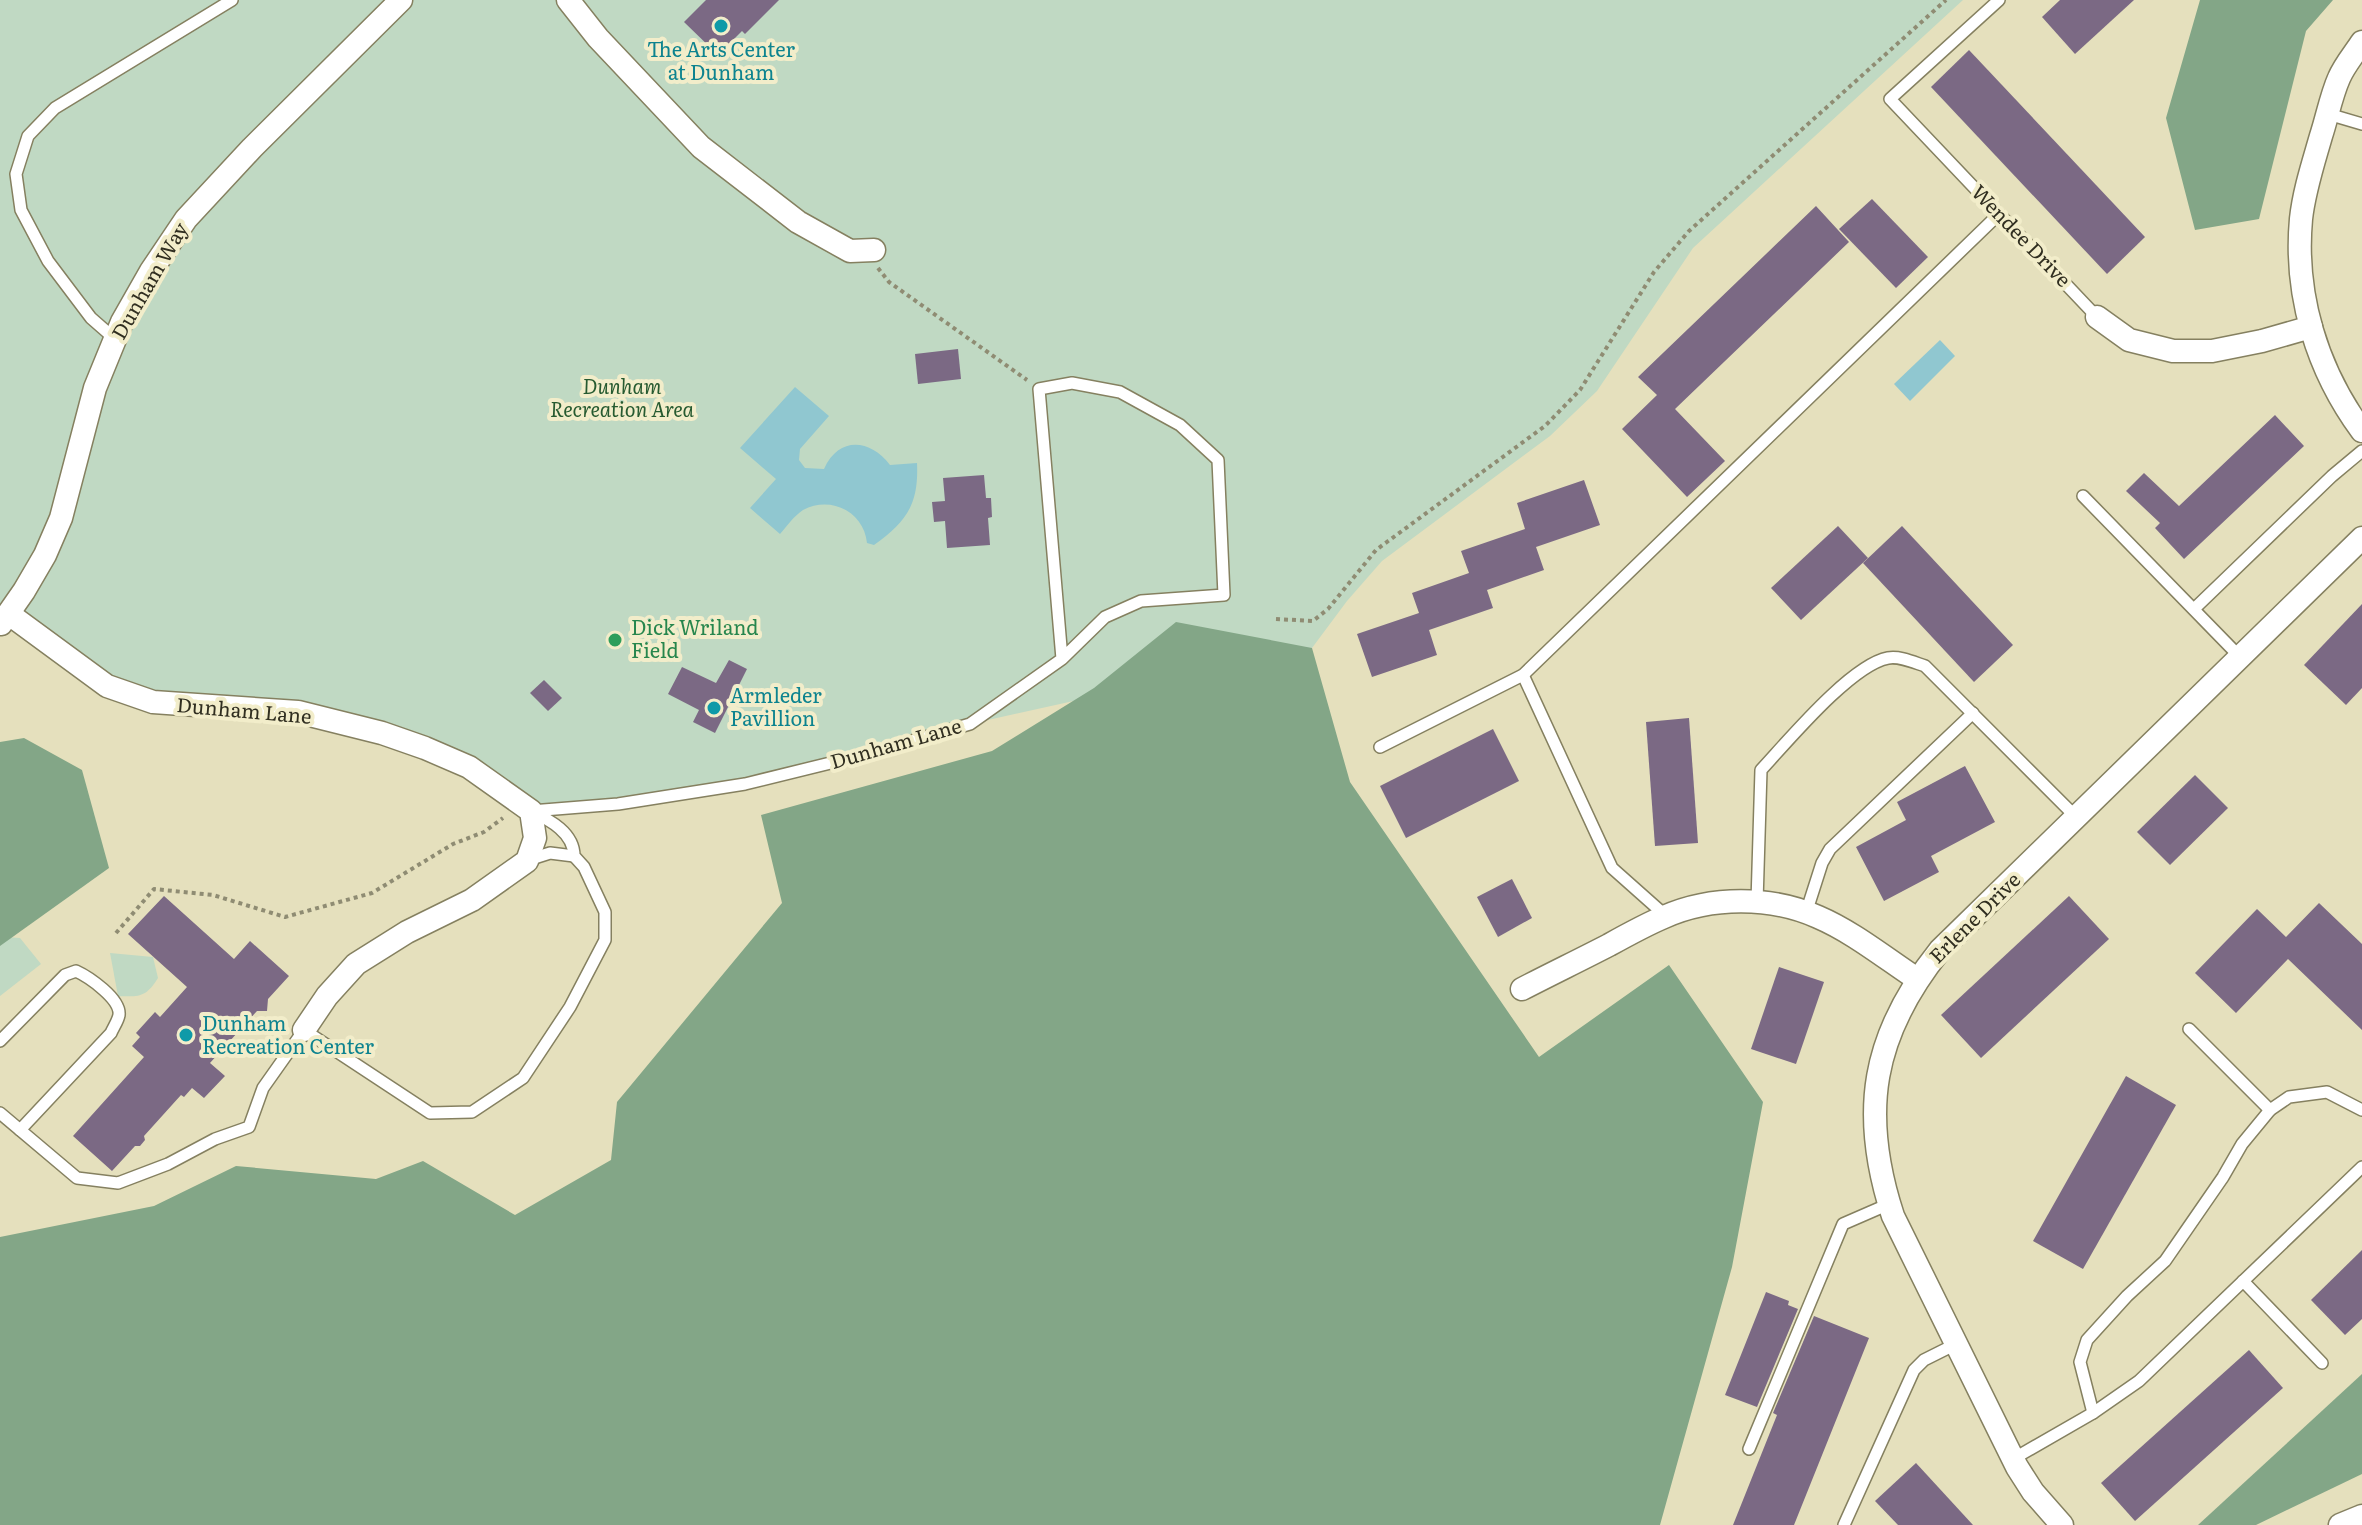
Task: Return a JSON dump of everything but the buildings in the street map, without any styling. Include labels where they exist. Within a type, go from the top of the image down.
[{"type":"street","name":"Dunham Way","points":[[4,619],[45,555],[61,518],[95,388],[122,322],[151,271],[186,219],[252,148],[401,0]]},
{"type":"street","points":[[568,0],[598,38],[701,147],[798,222],[850,251],[874,250]]},
{"type":"street","points":[[2362,42],[2339,77],[2308,179],[2301,219],[2300,259],[2304,299],[2328,375],[2347,411],[2362,431]]},
{"type":"street","name":"Wendee Drive","points":[[2097,317],[2129,340],[2173,351],[2212,351],[2311,327]]},
{"type":"street","name":"Erlene Drive","points":[[2062,1525],[2033,1492],[2013,1459],[1889,1204],[1877,1158],[1874,1117],[1884,1048],[1899,1010],[1917,979],[1940,950],[2362,538]]},
{"type":"street","name":"Dunham Lane","points":[[4,619],[107,686],[153,702],[298,712],[382,733],[469,767],[521,811]]},
{"type":"street","points":[[304,1030],[327,996],[356,964],[407,932],[472,900],[527,861],[535,838],[521,811]]},
{"type":"street","points":[[1522,989],[1666,916],[1695,906],[1726,902],[1757,902],[1806,913],[1835,925],[1917,979]]},
{"type":"street","points":[[2340,1525],[2362,1516]]},
{"type":"lane","points":[[115,339],[91,318],[48,261],[21,210],[16,174],[28,136],[55,108],[232,0]]},
{"type":"lane","name":"Wendee Drive","points":[[1999,0],[1890,99],[2097,317]]},
{"type":"lane","points":[[2328,114],[2362,124]]},
{"type":"lane","points":[[1380,747],[1523,675],[1999,214]]},
{"type":"lane","name":"Dunham Lane","points":[[521,811],[618,804],[745,784],[970,724],[1062,659],[1105,617],[1141,601],[1224,595],[1218,460],[1180,425],[1120,392],[1072,383],[1039,389]]},
{"type":"lane","points":[[1039,389],[1062,659]]},
{"type":"lane","points":[[2194,609],[2362,451]]},
{"type":"lane","points":[[2083,496],[2240,657]]},
{"type":"lane","points":[[1757,902],[1761,770],[1845,682],[1876,662],[1891,657],[1925,666],[2076,817]]},
{"type":"lane","points":[[1523,675],[1612,868],[1666,916]]},
{"type":"lane","points":[[1806,913],[1822,863],[1830,849],[1973,713]]},
{"type":"lane","points":[[521,811],[558,826],[574,847],[574,856]]},
{"type":"lane","points":[[0,1113],[77,1178],[118,1183],[249,1127],[263,1088],[304,1030],[430,1113],[472,1112],[523,1078],[570,1007],[605,940],[605,912],[584,867],[574,856],[550,853],[527,861]]},
{"type":"lane","points":[[0,1041],[65,975],[76,971],[89,977],[116,1003],[119,1015],[111,1033],[20,1130]]},
{"type":"lane","points":[[2189,1029],[2270,1110]]},
{"type":"lane","points":[[2093,1413],[2080,1362],[2087,1340],[2127,1296],[2165,1261],[2242,1144],[2270,1110],[2289,1097],[2327,1092],[2362,1110]]},
{"type":"lane","points":[[2013,1459],[2093,1413],[2139,1381],[2362,1167]]},
{"type":"lane","points":[[1749,1449],[1843,1224],[1889,1204]]},
{"type":"lane","points":[[2243,1281],[2322,1363]]},
{"type":"lane","points":[[1844,1525],[1914,1370],[1924,1360],[1956,1344]]},
{"type":"path","points":[[1276,619],[1313,621],[1328,609],[1376,550],[1545,426],[1580,390],[1654,272],[1689,231],[1946,0]]},
{"type":"path","points":[[874,250],[879,270],[889,282],[1039,389]]},
{"type":"path","points":[[116,933],[154,889],[213,895],[285,917],[372,893],[453,844],[484,832],[521,811]]},
{"type":"green space","name":"Dunham Recreation Area","points":[[0,0],[1963,0],[1693,248],[1597,391],[1550,436],[1382,561],[1312,648],[970,724],[745,784],[531,811],[382,733],[153,702],[9,614],[0,625]]},
{"type":"green space","points":[[2200,0],[2333,0],[2306,31],[2259,219],[2195,230],[2166,118]]},
{"type":"green space","points":[[1176,622],[1312,648],[1350,782],[1539,1057],[1669,965],[1763,1102],[1732,1267],[1660,1525],[0,1525],[0,1237],[154,1206],[236,1166],[376,1179],[423,1161],[515,1215],[611,1160],[617,1102],[782,903],[761,815],[992,751],[1094,688]]},
{"type":"green space","points":[[24,738],[82,770],[109,868],[0,946],[0,742]]},
{"type":"green space","points":[[6,937],[20,938],[41,964],[0,996],[0,941]]},
{"type":"green space","points":[[110,953],[153,957],[158,978],[142,994],[118,996]]},
{"type":"green space","points":[[2362,1374],[2362,1474],[2256,1525],[2198,1525]]},
{"type":"water","points":[[1940,340],[1955,356],[1910,401],[1894,384]]},
{"type":"water","points":[[795,387],[829,416],[800,449],[799,460],[805,468],[824,469],[838,451],[855,445],[873,450],[890,465],[917,463],[916,490],[908,511],[874,545],[867,543],[865,532],[853,515],[835,506],[824,504],[803,510],[780,534],[750,508],[776,479],[740,448]]},
{"type":"place","name":"The Arts Center at Dunham","points":[[721,26]]},
{"type":"place","name":"Dick Wriland Field","points":[[615,640]]},
{"type":"place","name":"Armleder Pavillion","points":[[714,708]]},
{"type":"place","name":"Dunham Recreation Center","points":[[186,1035]]}]
